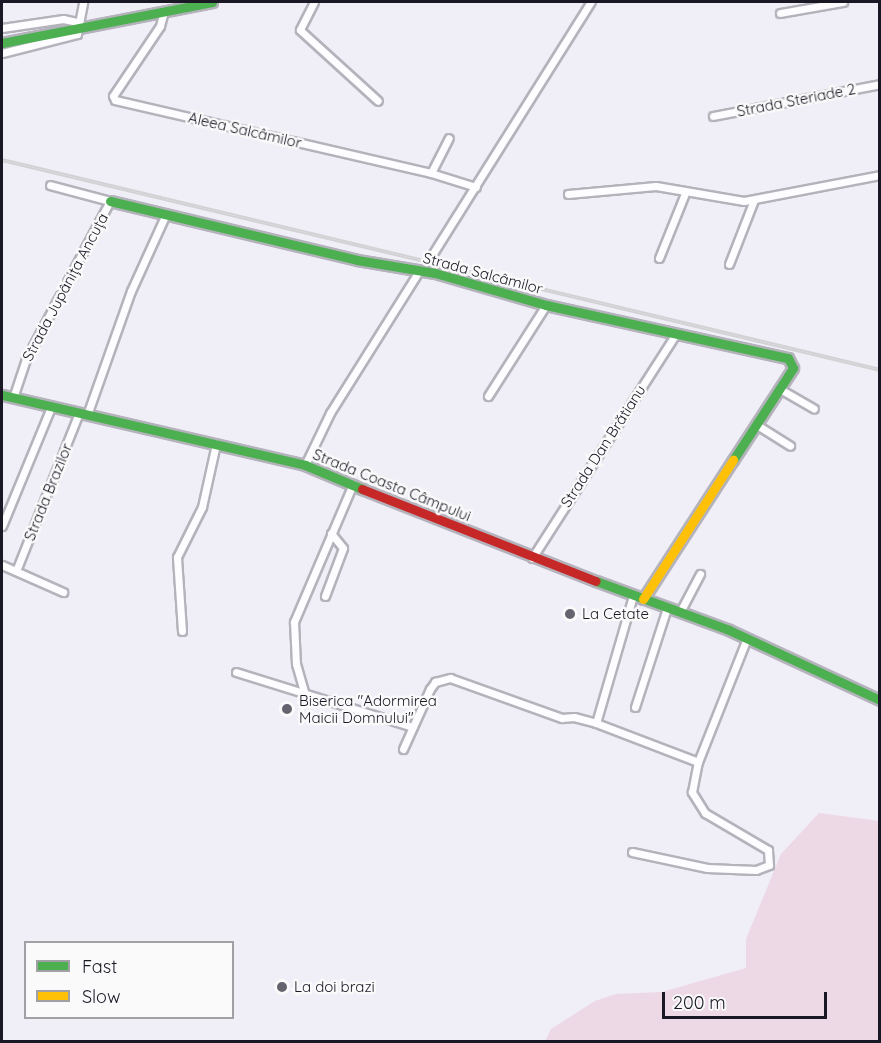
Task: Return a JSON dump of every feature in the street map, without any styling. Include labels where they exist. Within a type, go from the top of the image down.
[{"type":"street","points":[[2,54],[77,34],[83,2]]},
{"type":"street","points":[[2,43],[78,25],[212,2]]},
{"type":"street","points":[[314,2],[300,30],[378,101]]},
{"type":"street","points":[[432,255],[591,2]]},
{"type":"street","points":[[780,13],[843,2]]},
{"type":"street","name":"Aleea Salcâmilor","points":[[168,8],[160,26],[113,96],[115,100],[431,173],[476,187]]},
{"type":"street","points":[[2,28],[63,19],[78,25]]},
{"type":"street","name":"Strada Steriade 2","points":[[713,116],[879,84]]},
{"type":"street","points":[[431,173],[449,138]]},
{"type":"street","points":[[568,194],[657,186],[737,201],[754,200],[879,175]]},
{"type":"street","name":"Strada Jupânița Ancuța","points":[[13,398],[26,359],[110,201],[50,185]]},
{"type":"street","points":[[659,258],[686,191]]},
{"type":"street","points":[[729,264],[754,200]]},
{"type":"street","name":"Strada Salcâmilor","points":[[110,201],[419,271],[546,305],[777,354],[792,362],[793,368],[780,389]]},
{"type":"street","points":[[83,414],[130,291],[166,214]]},
{"type":"street","points":[[306,465],[330,413],[419,271]]},
{"type":"street","points":[[488,396],[546,305]]},
{"type":"street","name":"Strada Dan Brătianu","points":[[532,558],[676,334]]},
{"type":"street","points":[[643,599],[780,389],[814,409]]},
{"type":"street","name":"Strada Coasta Câmpului","points":[[2,395],[306,465],[532,558],[747,638],[879,700]]},
{"type":"street","points":[[2,526],[51,407]]},
{"type":"street","name":"Strada Brazilor","points":[[16,571],[83,414]]},
{"type":"street","points":[[757,425],[790,446]]},
{"type":"street","points":[[182,631],[177,557],[192,532],[202,507],[216,444]]},
{"type":"street","points":[[306,695],[296,664],[294,622],[353,484]]},
{"type":"street","points":[[325,597],[343,548],[331,533]]},
{"type":"street","points":[[2,565],[63,592]]},
{"type":"street","points":[[680,612],[700,574]]},
{"type":"street","points":[[596,723],[633,596]]},
{"type":"street","points":[[635,707],[667,608]]},
{"type":"street","points":[[632,852],[707,868],[756,870],[770,865],[768,850],[721,825],[695,802],[692,792],[698,762],[747,638]]},
{"type":"street","points":[[236,672],[413,727]]},
{"type":"street","points":[[403,750],[430,689],[435,682],[450,678],[553,715],[596,723],[698,762]]},
{"type":"shaded area","points":[[819,813],[879,821],[879,1041],[545,1041],[551,1029],[595,1001],[616,994],[662,992],[746,968],[746,939],[781,854]]},
{"type":"railway","points":[[2,160],[880,370]]},
{"type":"traffic: fast","points":[[2,43],[212,2]]},
{"type":"traffic: fast","points":[[110,201],[357,260],[435,273],[546,305],[788,358],[793,368],[733,460]]},
{"type":"traffic: fast","points":[[2,395],[305,465],[362,489]]},
{"type":"traffic: fast","points":[[596,581],[729,630],[880,700]]},
{"type":"traffic: slow","points":[[643,599],[733,460]]},
{"type":"traffic: jam","points":[[362,489],[596,581]]},
{"type":"place","name":"La Cetate","points":[[570,614]]},
{"type":"place","name":"Biserica \"Adormirea Maicii Domnului\"","points":[[287,709]]},
{"type":"place","name":"La doi brazi","points":[[282,987]]}]
